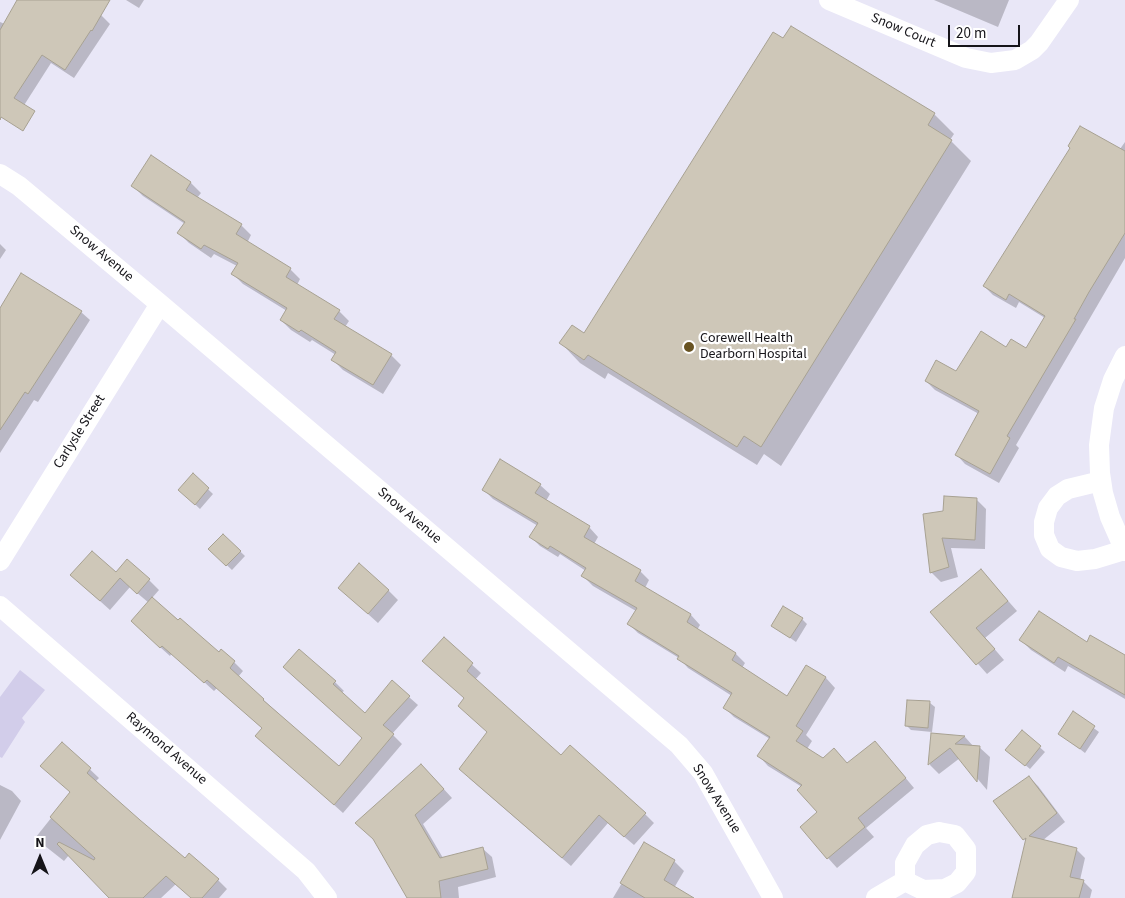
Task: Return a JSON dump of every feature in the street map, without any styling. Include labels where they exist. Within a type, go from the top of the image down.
[{"type":"street","name":"Snow Court","points":[[829,0],[966,58],[991,62],[1015,60],[1032,50],[1068,0]]},
{"type":"street","name":"Snow Avenue","points":[[0,174],[19,186],[160,304],[679,745],[703,773],[773,898]]},
{"type":"street","name":"Carlysle Street","points":[[0,561],[160,304]]},
{"type":"street","points":[[1101,481],[1068,489],[1057,496],[1048,508],[1044,522],[1044,535],[1050,549],[1061,557],[1077,561],[1095,559],[1125,550],[1110,517],[1101,481],[1099,445],[1104,408],[1113,380],[1125,356]]},
{"type":"street","name":"Raymond Avenue","points":[[0,606],[306,871],[327,898]]},
{"type":"street","points":[[876,898],[905,881]]},
{"type":"shaded area","points":[[20,670],[45,690],[22,718],[25,722],[2,758],[0,757],[0,697]]},
{"type":"building","points":[[17,0],[110,0],[92,31],[65,70],[42,55],[14,98],[35,111],[23,131],[1,117],[0,120],[0,30]]},
{"type":"building","points":[[791,26],[935,113],[928,125],[952,140],[761,447],[744,436],[737,447],[588,355],[584,360],[559,343],[572,325],[584,333],[773,32],[783,38]]},
{"type":"building","points":[[1080,126],[1125,151],[1125,233],[1007,436],[1010,438],[990,474],[955,455],[979,411],[925,381],[936,360],[956,371],[981,331],[1006,347],[1011,339],[1026,348],[1045,316],[1009,294],[1006,300],[983,286],[1070,148],[1068,146]]},
{"type":"building","points":[[151,155],[191,182],[186,190],[242,224],[236,234],[291,268],[286,277],[340,310],[334,319],[392,354],[373,385],[331,360],[336,352],[301,330],[299,332],[280,320],[287,308],[231,274],[238,263],[204,245],[201,249],[177,233],[185,222],[131,186]]},
{"type":"building","points":[[21,273],[82,311],[28,394],[25,392],[0,430],[0,308]]},
{"type":"building","points":[[500,459],[541,484],[535,493],[590,526],[584,537],[641,570],[635,581],[691,614],[687,622],[736,653],[732,660],[787,696],[806,665],[826,677],[796,726],[803,731],[796,741],[823,758],[834,748],[847,763],[875,741],[906,778],[858,818],[865,827],[827,859],[800,827],[817,812],[797,790],[802,785],[757,756],[770,737],[723,708],[732,693],[677,659],[679,656],[627,624],[637,608],[581,576],[586,568],[550,546],[548,549],[529,537],[538,523],[482,490]]},
{"type":"building","points":[[193,473],[209,488],[195,505],[178,490]]},
{"type":"building","points":[[944,496],[977,498],[975,540],[942,538],[949,567],[930,573],[923,514],[943,511]]},
{"type":"building","points":[[223,534],[241,551],[226,566],[208,549]]},
{"type":"building","points":[[92,551],[116,572],[127,559],[150,579],[137,594],[120,578],[100,601],[70,575]]},
{"type":"building","points":[[359,563],[389,590],[368,614],[338,588]]},
{"type":"building","points":[[981,569],[1008,601],[976,628],[995,649],[976,665],[930,612]]},
{"type":"building","points":[[152,597],[178,620],[180,618],[219,652],[221,649],[235,661],[230,668],[263,700],[339,766],[362,738],[283,667],[299,649],[336,681],[333,684],[365,713],[392,680],[410,696],[383,725],[394,734],[334,805],[255,736],[262,728],[207,680],[204,683],[162,646],[160,648],[131,621]]},
{"type":"building","points":[[783,606],[803,618],[790,638],[771,626]]},
{"type":"building","points":[[1039,611],[1087,642],[1090,635],[1125,655],[1125,695],[1058,657],[1054,663],[1019,640]]},
{"type":"building","points":[[444,637],[473,663],[467,671],[561,755],[570,745],[646,813],[624,837],[599,815],[562,858],[459,769],[487,732],[458,706],[464,698],[422,661]]},
{"type":"building","points":[[907,700],[930,701],[928,728],[905,726]]},
{"type":"building","points":[[1073,711],[1095,726],[1080,749],[1058,734]]},
{"type":"building","points":[[1022,730],[1041,746],[1025,766],[1005,750]]},
{"type":"building","points":[[931,733],[965,736],[955,744],[980,746],[977,782],[950,748],[928,765]]},
{"type":"building","points":[[62,742],[91,768],[87,773],[140,820],[185,858],[189,853],[219,879],[202,898],[191,898],[166,876],[143,898],[109,898],[57,844],[59,842],[94,860],[95,858],[50,817],[70,792],[40,766]]},
{"type":"building","points":[[421,764],[444,789],[415,815],[440,858],[483,847],[488,869],[439,881],[441,898],[407,898],[373,839],[355,823]]},
{"type":"building","points":[[1029,776],[1057,813],[1029,836],[1077,848],[1070,877],[1084,880],[1079,898],[1012,898],[1026,838],[1023,840],[993,801]]},
{"type":"building","points":[[644,842],[675,860],[664,880],[694,898],[645,898],[620,883]]},
{"type":"place","name":"Corewell Health Dearborn Hospital","points":[[689,347]]}]
